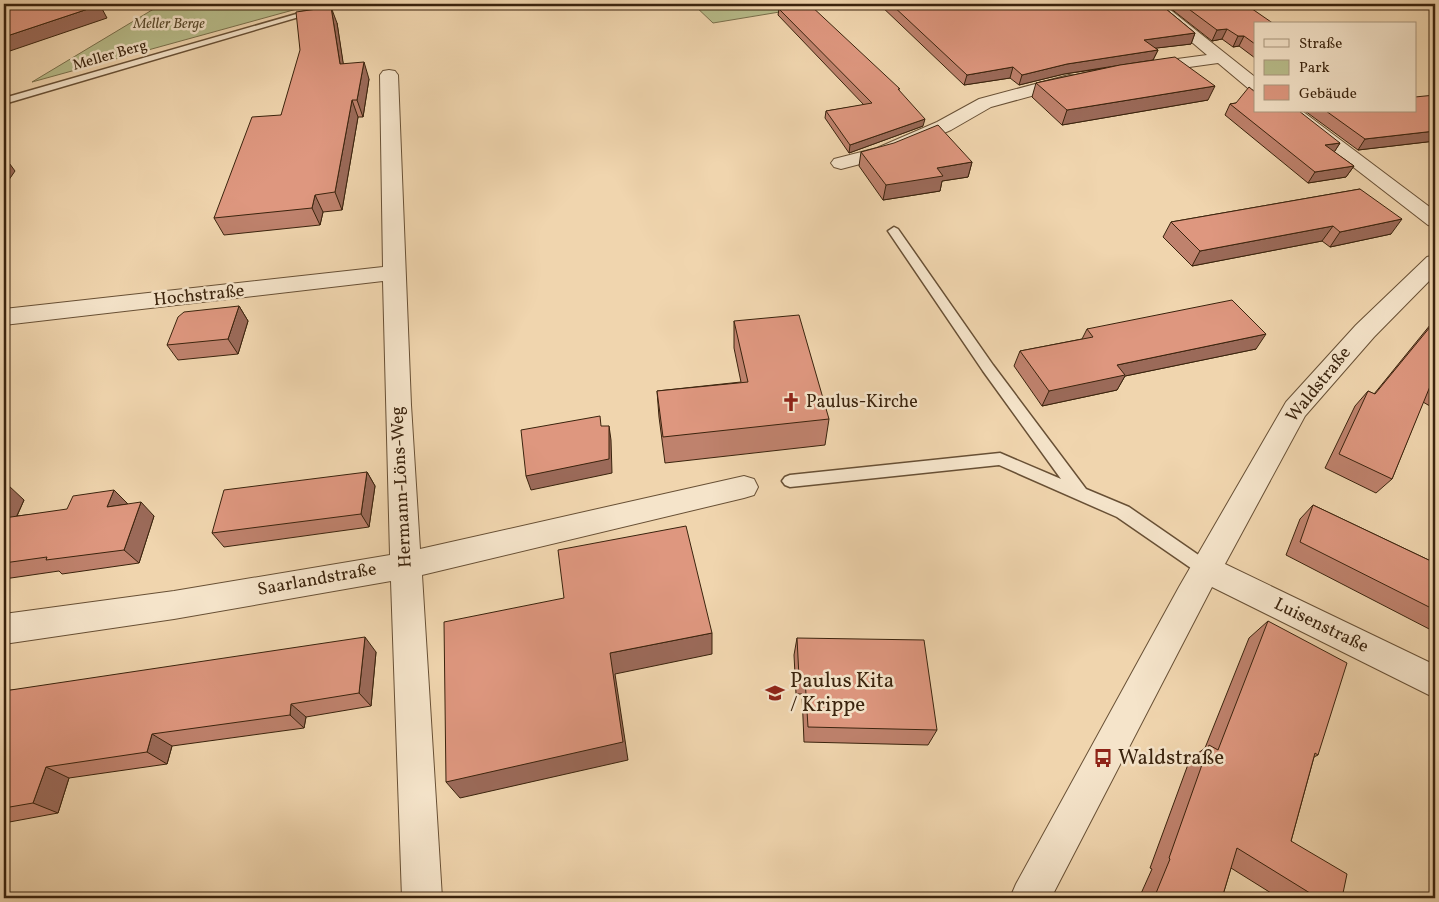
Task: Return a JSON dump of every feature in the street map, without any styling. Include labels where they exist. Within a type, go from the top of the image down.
[{"type":"street","points":[[1154,4],[1254,84]]},
{"type":"street","points":[[1133,69],[1220,58]]},
{"type":"street","name":"Hermann-Löns-Weg","points":[[389,75],[398,405],[422,898]]},
{"type":"street","points":[[841,163],[884,152],[944,126],[985,103],[1085,77]]},
{"type":"street","points":[[1291,112],[1435,222]]},
{"type":"street","name":"Waldstraße","points":[[1030,898],[1149,674],[1295,409],[1365,331],[1435,262]]},
{"type":"street","name":"Hochstraße","points":[[4,317],[394,273]]},
{"type":"street","name":"Saarlandstraße","points":[[4,629],[174,605],[406,565],[744,486]]},
{"type":"street","name":"Luisenstraße","points":[[1207,570],[1435,682]]},
{"type":"lane","name":"Meller Berg","points":[[4,101],[339,4]]},
{"type":"lane","points":[[894,231],[988,368],[1080,492]]},
{"type":"lane","points":[[790,481],[1000,459],[1123,512],[1207,570]]},
{"type":"green space","name":"Meller Berge","points":[[162,4],[315,4],[32,82]]},
{"type":"green space","points":[[693,4],[828,4],[713,23]]},
{"type":"building","points":[[4,4],[100,5],[4,37],[4,21],[7,19],[4,19]]},
{"type":"building","points":[[783,4],[809,4],[900,89],[898,89],[925,119],[850,145],[826,111],[872,103],[779,9]]},
{"type":"building","points":[[891,4],[1160,4],[1195,33],[1144,40],[1158,50],[1067,64],[1022,75],[1013,67],[967,75]]},
{"type":"building","points":[[1182,4],[1245,4],[1271,22],[1254,22],[1254,43],[1244,36],[1238,36],[1227,29],[1217,30]]},
{"type":"building","points":[[331,7],[340,64],[364,62],[357,100],[352,100],[335,192],[315,195],[312,208],[214,218],[252,117],[281,115],[300,50],[296,12]]},
{"type":"building","points":[[1175,57],[1215,86],[1067,110],[1036,83],[1120,65]]},
{"type":"building","points":[[1249,87],[1254,91],[1254,112],[1300,112],[1340,143],[1325,145],[1354,166],[1315,172],[1230,104],[1236,103]]},
{"type":"building","points":[[1435,95],[1435,131],[1365,139],[1327,112],[1416,112],[1416,97]]},
{"type":"building","points":[[938,125],[972,162],[937,168],[943,176],[886,185],[861,152],[894,143]]},
{"type":"building","points":[[1360,189],[1402,219],[1340,232],[1333,226],[1200,251],[1171,222]]},
{"type":"building","points":[[1232,300],[1266,334],[1117,365],[1125,375],[1049,391],[1020,351],[1093,337],[1087,329]]},
{"type":"building","points":[[239,306],[228,339],[167,345],[178,317],[184,312]]},
{"type":"building","name":"Paulus-Kirche","points":[[799,315],[829,419],[663,437],[657,391],[748,382],[734,321]]},
{"type":"building","points":[[1435,321],[1435,386],[1431,384],[1392,479],[1339,454],[1368,391],[1375,394]]},
{"type":"building","points":[[600,416],[601,426],[609,426],[609,459],[526,476],[521,430]]},
{"type":"building","points":[[367,472],[361,514],[212,533],[224,490]]},
{"type":"building","points":[[8,485],[4,494],[4,486]]},
{"type":"building","points":[[114,490],[107,507],[141,502],[124,550],[46,560],[47,557],[4,563],[4,518],[67,509],[73,496]]},
{"type":"building","points":[[1313,505],[1435,563],[1435,610],[1300,542]]},
{"type":"building","points":[[686,526],[712,633],[610,653],[623,742],[446,782],[444,622],[564,598],[558,550]]},
{"type":"building","points":[[1268,621],[1347,663],[1318,755],[1315,753],[1291,841],[1347,874],[1342,898],[1318,898],[1237,848],[1222,898],[1154,898],[1170,859],[1209,745],[1218,750]]},
{"type":"building","points":[[365,637],[359,693],[291,704],[290,715],[152,734],[147,752],[46,767],[33,803],[4,808],[4,691]]},
{"type":"building","points":[[797,638],[924,640],[937,730],[808,727],[805,678],[799,677]]},
{"type":"place","name":"Paulus-Kirche","points":[[791,402]]},
{"type":"place","name":"Paulus Kita / Krippe","points":[[775,693]]},
{"type":"place","name":"Waldstraße","points":[[1103,758]]}]
